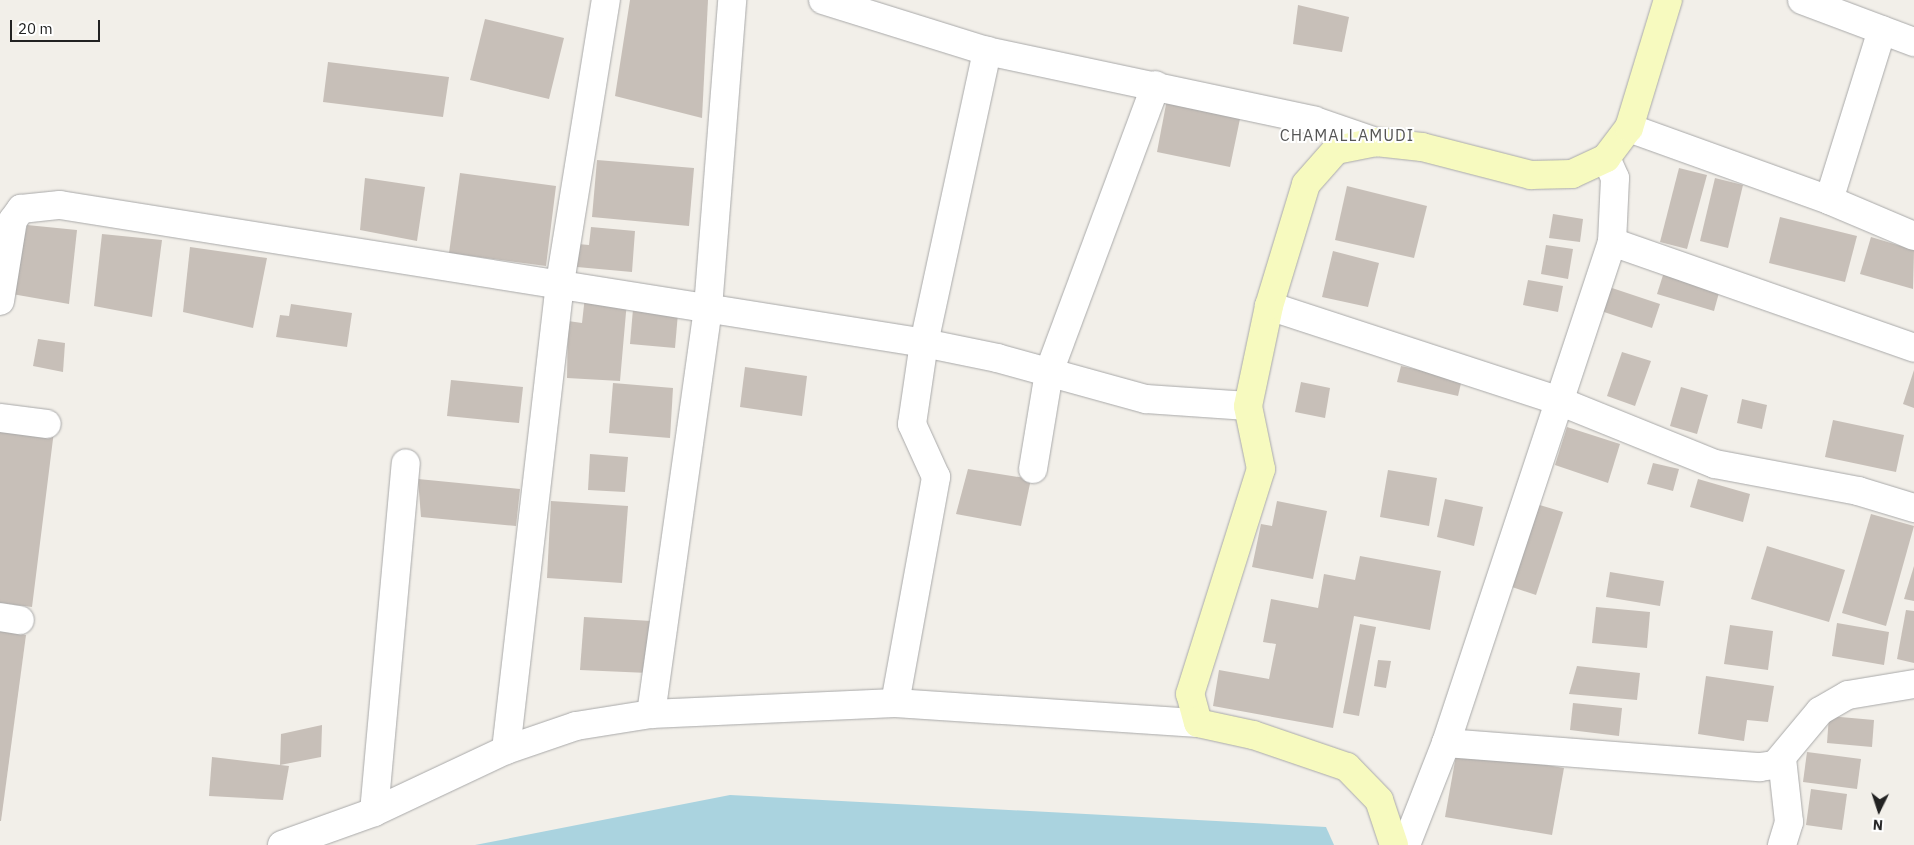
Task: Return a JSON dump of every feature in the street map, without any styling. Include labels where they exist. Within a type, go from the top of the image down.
[{"type":"main road","points":[[1394,845],[1379,800],[1347,767],[1253,735],[1198,723],[1190,694],[1261,469],[1248,406],[1269,306],[1306,184],[1336,150],[1376,142],[1422,147],[1531,175],[1572,174],[1606,158],[1629,128],[1668,0]]},
{"type":"street","points":[[506,750],[560,283],[606,0]]},
{"type":"street","points":[[651,714],[708,308],[732,0]]},
{"type":"street","points":[[823,0],[987,51],[1156,85],[1315,121],[1376,142]]},
{"type":"street","points":[[1802,0],[1914,42]]},
{"type":"street","points":[[1829,200],[1882,30]]},
{"type":"street","points":[[895,703],[936,477],[912,424],[924,343],[987,51]]},
{"type":"street","points":[[1033,469],[1050,372],[1156,85]]},
{"type":"street","points":[[1629,128],[1829,200],[1914,236]]},
{"type":"street","points":[[1406,845],[1446,743],[1612,242],[1615,178],[1606,158]]},
{"type":"street","points":[[0,301],[13,220],[21,209],[35,205],[60,205],[560,283],[924,343],[1050,372],[1146,398],[1248,406]]},
{"type":"street","points":[[1612,242],[1914,348]]},
{"type":"street","points":[[1269,306],[1559,401],[1715,464],[1858,491],[1914,508]]},
{"type":"street","points":[[0,418],[47,424]]},
{"type":"street","points":[[374,812],[406,463]]},
{"type":"street","points":[[1446,743],[1760,767],[1775,765],[1782,759],[1797,734],[1820,711],[1848,695],[1914,684]]},
{"type":"street","points":[[282,845],[374,812],[506,750],[576,726],[651,714],[895,703],[1198,723]]},
{"type":"street","points":[[1782,759],[1789,822],[1782,845]]},
{"type":"water","points":[[730,795],[1326,827],[1334,845],[475,845]]},
{"type":"building","points":[[630,0],[708,0],[702,118],[615,96]]},
{"type":"building","points":[[1298,5],[1349,17],[1342,52],[1293,44]]},
{"type":"building","points":[[485,19],[564,38],[549,99],[470,80]]},
{"type":"building","points":[[328,62],[449,77],[443,117],[323,102]]},
{"type":"building","points":[[1167,99],[1241,114],[1230,167],[1157,152]]},
{"type":"building","points":[[597,160],[694,168],[689,226],[592,217]]},
{"type":"building","points":[[1679,168],[1707,175],[1687,249],[1660,242]]},
{"type":"building","points":[[460,173],[556,186],[546,266],[449,253]]},
{"type":"building","points":[[365,178],[425,187],[417,241],[360,230]]},
{"type":"building","points":[[1715,178],[1743,185],[1728,248],[1700,241]]},
{"type":"building","points":[[1347,186],[1427,206],[1414,258],[1335,240]]},
{"type":"building","points":[[1553,214],[1583,219],[1580,242],[1549,238]]},
{"type":"building","points":[[1780,217],[1857,236],[1845,282],[1769,263]]},
{"type":"building","points":[[27,225],[77,230],[69,304],[12,294]]},
{"type":"building","points":[[591,227],[635,231],[632,272],[577,267],[578,244],[589,245]]},
{"type":"building","points":[[102,234],[162,240],[152,317],[94,306]]},
{"type":"building","points":[[1871,237],[1914,250],[1913,289],[1860,274]]},
{"type":"building","points":[[1546,245],[1573,249],[1568,279],[1541,274]]},
{"type":"building","points":[[190,247],[267,258],[253,328],[183,312]]},
{"type":"building","points":[[1333,251],[1379,263],[1368,307],[1322,297]]},
{"type":"building","points":[[1664,272],[1720,289],[1714,311],[1657,294]]},
{"type":"building","points":[[1528,280],[1563,286],[1558,312],[1523,305]]},
{"type":"building","points":[[1609,287],[1660,304],[1652,328],[1601,311]]},
{"type":"building","points":[[585,296],[627,301],[620,381],[567,378],[568,321],[582,323]]},
{"type":"building","points":[[291,304],[352,313],[347,347],[276,337],[280,315],[289,316]]},
{"type":"building","points":[[633,309],[678,313],[675,348],[630,344]]},
{"type":"building","points":[[38,339],[65,343],[63,372],[33,366]]},
{"type":"building","points":[[1622,352],[1651,361],[1635,406],[1607,396]]},
{"type":"building","points":[[1401,366],[1462,379],[1458,396],[1397,382]]},
{"type":"building","points":[[745,367],[807,376],[802,416],[740,407]]},
{"type":"building","points":[[1914,370],[1914,408],[1903,404]]},
{"type":"building","points":[[451,380],[523,387],[519,423],[447,416]]},
{"type":"building","points":[[1301,382],[1330,388],[1325,418],[1295,412]]},
{"type":"building","points":[[613,383],[673,388],[670,438],[609,433]]},
{"type":"building","points":[[1681,387],[1708,395],[1697,434],[1670,426]]},
{"type":"building","points":[[1742,399],[1767,405],[1762,429],[1737,423]]},
{"type":"building","points":[[1833,420],[1904,435],[1896,472],[1825,457]]},
{"type":"building","points":[[0,423],[54,431],[32,607],[0,603]]},
{"type":"building","points":[[1567,427],[1620,444],[1608,483],[1555,465]]},
{"type":"building","points":[[590,454],[628,457],[625,492],[588,490]]},
{"type":"building","points":[[1653,463],[1679,469],[1673,491],[1647,484]]},
{"type":"building","points":[[968,469],[1031,479],[1021,526],[956,514]]},
{"type":"building","points":[[1388,470],[1437,478],[1429,526],[1380,517]]},
{"type":"building","points":[[418,479],[520,489],[516,526],[421,517]]},
{"type":"building","points":[[1698,479],[1750,494],[1743,522],[1690,507]]},
{"type":"building","points":[[1445,499],[1483,507],[1474,546],[1437,537]]},
{"type":"building","points":[[551,501],[628,506],[622,583],[547,578]]},
{"type":"building","points":[[1277,501],[1327,511],[1313,579],[1252,567],[1261,524],[1272,526]]},
{"type":"building","points":[[1533,503],[1563,512],[1536,595],[1506,585]]},
{"type":"building","points":[[1871,514],[1914,526],[1886,626],[1842,613]]},
{"type":"building","points":[[1767,546],[1845,570],[1829,622],[1751,599]]},
{"type":"building","points":[[1360,556],[1441,571],[1430,630],[1354,616],[1333,728],[1213,706],[1219,670],[1269,679],[1276,644],[1263,642],[1271,599],[1318,608],[1324,574],[1355,580]]},
{"type":"building","points":[[1914,566],[1914,601],[1904,599]]},
{"type":"building","points":[[1610,572],[1664,581],[1660,606],[1606,597]]},
{"type":"building","points":[[1596,607],[1650,612],[1647,648],[1592,643]]},
{"type":"building","points":[[1906,610],[1914,611],[1914,663],[1897,659]]},
{"type":"building","points":[[584,617],[651,621],[648,673],[580,670]]},
{"type":"building","points":[[1837,623],[1889,632],[1884,665],[1832,656]]},
{"type":"building","points":[[1360,624],[1376,627],[1359,716],[1343,713]]},
{"type":"building","points":[[1730,625],[1773,631],[1768,670],[1724,664]]},
{"type":"building","points":[[0,631],[26,635],[1,821],[0,821]]},
{"type":"building","points":[[1378,660],[1391,661],[1386,688],[1374,686]]},
{"type":"building","points":[[1577,666],[1640,673],[1637,700],[1569,694]]},
{"type":"building","points":[[1706,676],[1774,686],[1768,722],[1747,720],[1744,741],[1698,734]]},
{"type":"building","points":[[1573,703],[1622,708],[1619,736],[1570,730]]},
{"type":"building","points":[[1829,716],[1874,720],[1872,747],[1827,743]]},
{"type":"building","points":[[322,725],[321,757],[280,765],[281,734]]},
{"type":"building","points":[[1457,750],[1564,768],[1552,835],[1445,817]]},
{"type":"building","points":[[1807,752],[1861,759],[1857,789],[1803,782]]},
{"type":"building","points":[[212,757],[289,766],[283,800],[209,796]]},
{"type":"building","points":[[1811,789],[1847,794],[1842,830],[1806,825]]},
{"type":"district","name":"CHAMALLAMUDI","points":[[1347,135]]}]
